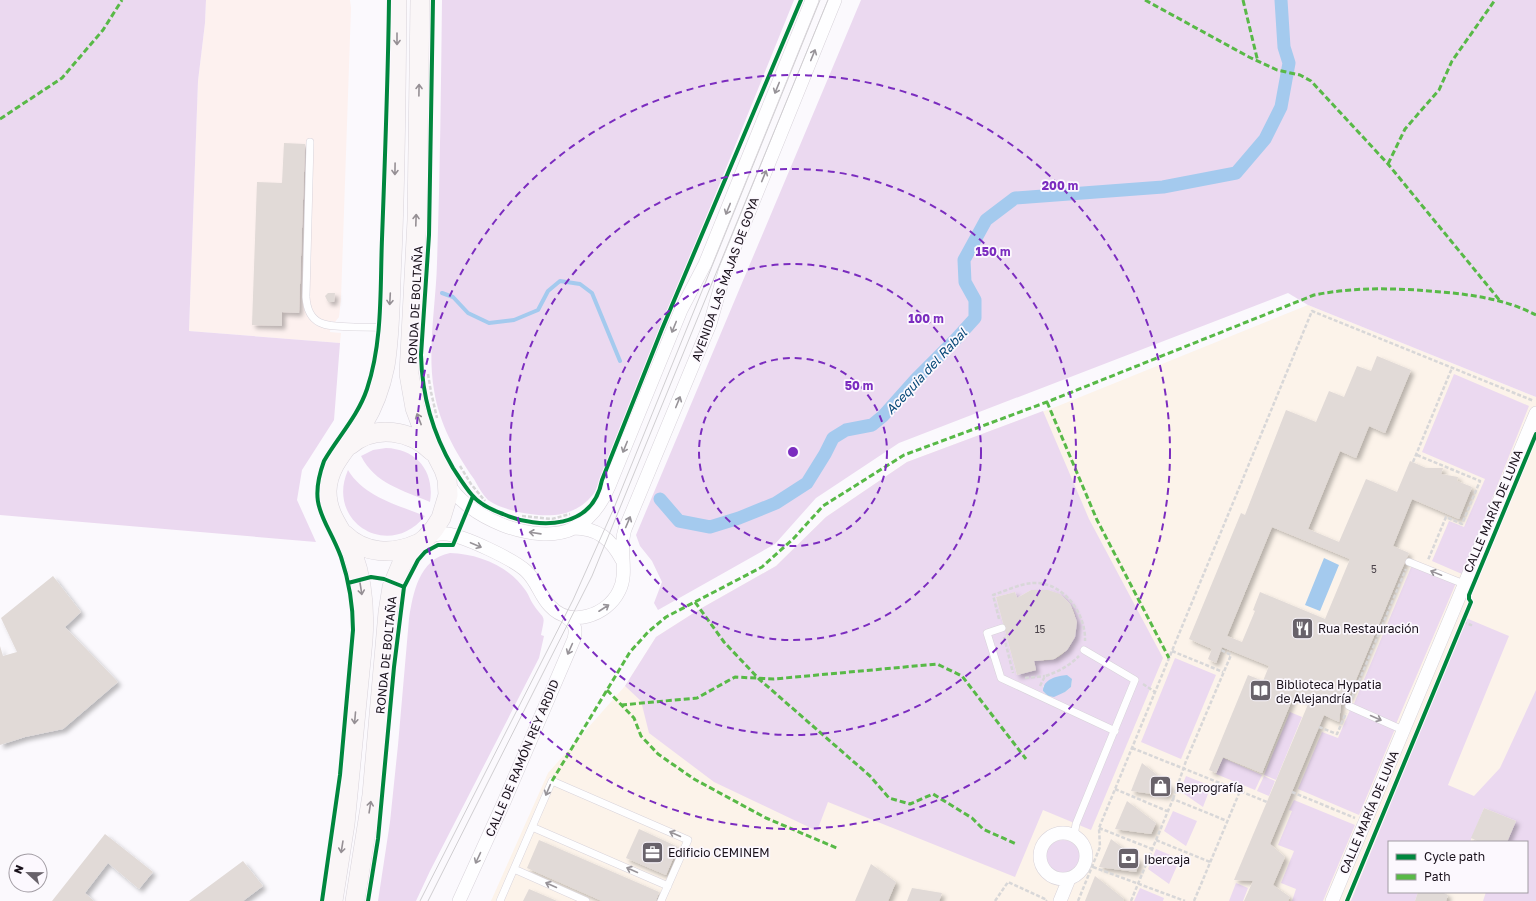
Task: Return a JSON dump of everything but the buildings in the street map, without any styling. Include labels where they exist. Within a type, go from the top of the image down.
[{"type":"main road","name":"RONDA DE BOLTAÑA","points":[[333,901],[345,824],[363,640],[364,613],[361,588],[355,561],[352,552],[330,510],[327,491],[332,471],[342,452],[362,426],[378,391],[385,366],[389,328],[394,226],[397,0]]},
{"type":"main road","name":"RONDA DE BOLTAÑA","points":[[355,901],[372,795],[390,597],[393,583],[402,563],[411,550],[434,529],[441,518],[448,495],[447,479],[444,470],[422,427],[415,408],[409,374],[417,220],[420,0]]},
{"type":"main road","name":"RONDA DE BOLTAÑA","points":[[342,452],[353,442],[366,435],[379,432],[394,432],[414,437],[435,454]]},
{"type":"main road","name":"RONDA DE BOLTAÑA","points":[[338,527],[353,541],[370,550],[390,552],[399,551],[422,540]]},
{"type":"street","name":"AVENIDA LAS MAJAS DE GOYA","points":[[447,479],[455,493],[471,501],[487,518],[509,527],[532,533],[554,533],[573,519],[585,520],[596,509],[608,490],[681,310],[705,264],[812,0]]},
{"type":"street","name":"AVENIDA LAS MAJAS DE GOYA","points":[[565,616],[578,618],[591,615],[610,604],[622,585],[622,540],[625,529],[710,324],[725,271],[835,0]]},
{"type":"street","name":"CALLE MARÍA DE LUNA","points":[[1332,901],[1536,413]]},
{"type":"street","name":"AVENIDA LAS MAJAS DE GOYA","points":[[573,519],[588,529],[602,535],[612,543],[622,560]]},
{"type":"street","points":[[422,540],[434,534],[453,535],[507,558],[526,572],[550,606],[565,616]]},
{"type":"street","name":"CALLE DE RAMÓN REY ARDID","points":[[458,901],[504,802],[576,634],[575,626],[571,620],[565,616]]},
{"type":"street","name":"CALLE MARÍA DE LUNA","points":[[1342,901],[1464,617]]},
{"type":"street","points":[[1067,833],[1074,836],[1084,847],[1086,855],[1085,863],[1081,870],[1076,875],[1063,879],[1050,876],[1044,871],[1040,864],[1039,856],[1045,841],[1055,834],[1067,833]]},
{"type":"street","points":[[1056,899],[1063,879]]},
{"type":"lane","points":[[310,142],[306,297],[308,310],[314,318],[326,326],[389,328]]},
{"type":"lane","points":[[1409,562],[1464,584]]},
{"type":"lane","points":[[1002,628],[986,633],[1001,678],[1114,731]]},
{"type":"lane","points":[[1074,836],[1076,824],[1135,680],[1084,650]]},
{"type":"lane","points":[[1349,706],[1403,730]]},
{"type":"lane","points":[[500,901],[552,781],[688,840],[661,901]]},
{"type":"lane","points":[[532,827],[668,886]]},
{"type":"lane","points":[[514,869],[586,901]]},
{"type":"path","points":[[1078,901],[1100,847],[1099,828],[1312,311],[1536,402]]},
{"type":"path","points":[[1413,462],[1452,368]]},
{"type":"path","points":[[428,374],[430,392],[437,420]]},
{"type":"path","points":[[1416,455],[1480,481],[1462,524],[1446,517],[1427,564]]},
{"type":"path","points":[[458,463],[477,493],[487,505]]},
{"type":"path","points":[[471,501],[487,505]]},
{"type":"path","points":[[516,515],[535,519],[573,519]]},
{"type":"path","points":[[516,520],[524,522]]},
{"type":"path","points":[[550,524],[558,523]]},
{"type":"path","points":[[1319,727],[1337,734],[1409,562]]},
{"type":"path","points":[[1015,680],[993,595],[1030,583],[1040,583],[1050,586],[1069,598],[1076,609],[1084,628],[1084,650],[1071,664],[1045,676],[1023,679]]},
{"type":"path","points":[[1464,617],[1471,624]]},
{"type":"path","points":[[1460,629],[1464,617]]},
{"type":"path","points":[[1131,901],[1231,654],[1221,650]]},
{"type":"path","points":[[1172,651],[1223,672]]},
{"type":"path","points":[[1040,696],[1040,684],[1045,676]]},
{"type":"path","points":[[1135,680],[1155,692]]},
{"type":"path","points":[[1132,748],[1267,802]]},
{"type":"path","points":[[1115,790],[1168,811]]},
{"type":"path","points":[[1194,901],[1240,791]]},
{"type":"path","points":[[1292,792],[1365,823]]},
{"type":"path","points":[[1173,799],[1227,821]]},
{"type":"path","points":[[1099,828],[1152,849]]},
{"type":"path","points":[[1156,840],[1210,862]]},
{"type":"path","points":[[1092,867],[1185,901]]},
{"type":"path","points":[[995,901],[1008,882],[1056,899]]},
{"type":"shaded area","points":[[0,0],[206,0],[205,23],[198,81],[189,331],[340,343],[334,420],[302,470],[297,500],[316,542],[0,515]]},
{"type":"shaded area","points":[[206,0],[350,0],[351,8],[341,299],[339,317],[335,322],[331,321],[330,332],[341,333],[340,343],[189,331],[198,81],[205,23]]},
{"type":"shaded area","points":[[442,0],[794,0],[595,492],[582,505],[574,510],[558,515],[540,515],[514,511],[492,503],[488,500],[480,490],[454,448],[444,426],[436,402],[431,359],[438,230]]},
{"type":"shaded area","points":[[861,0],[1536,0],[1536,397],[1308,305],[1288,293],[899,443],[816,498],[775,544],[658,610],[654,603],[662,582],[652,561],[640,546],[636,535]]},
{"type":"shaded area","points":[[1308,305],[1536,397],[1536,901],[491,901],[548,773],[625,686],[656,637],[700,609],[776,566],[826,517],[907,462],[1058,406]]},
{"type":"shaded area","points":[[1454,374],[1529,406],[1462,574],[1432,561],[1449,521],[1464,527],[1485,479],[1422,452]]},
{"type":"shaded area","points":[[1043,411],[1089,519],[1163,658],[1091,830],[1043,810],[1015,877],[828,802],[817,831],[714,782],[649,733],[641,701],[625,686],[656,637],[700,609],[776,566],[826,517],[907,462]],"holes":[[[1031,590],[1052,591],[1066,600],[1072,608],[1076,627],[1070,646],[1064,653],[1053,660],[1034,661],[1036,670],[1017,675],[996,597],[1015,592],[1017,598]],[[1072,679],[1071,687],[1065,692],[1048,696],[1043,691],[1043,686]]]},
{"type":"shaded area","points":[[386,448],[397,449],[407,453],[422,464],[430,481],[430,502],[400,490],[382,480],[367,466],[361,456],[373,450]]},
{"type":"shaded area","points":[[348,470],[363,487],[372,494],[425,516],[410,529],[395,535],[379,535],[364,529],[353,519],[345,505],[343,489]]},
{"type":"shaded area","points":[[450,553],[472,556],[492,563],[502,568],[519,582],[543,617],[544,620],[541,635],[544,636],[539,658],[416,901],[378,901],[390,822],[409,619],[413,599],[419,578],[424,570],[431,562],[440,556]]},
{"type":"shaded area","points":[[1412,565],[1456,583],[1396,724],[1353,706]]},
{"type":"shaded area","points":[[1466,618],[1509,636],[1448,785],[1474,796],[1500,768],[1536,690],[1536,901],[1483,901],[1486,893],[1528,893],[1528,841],[1507,841],[1516,821],[1484,808],[1470,841],[1388,841],[1388,893],[1418,893],[1415,901],[1351,901]]},
{"type":"shaded area","points":[[1175,658],[1216,675],[1181,759],[1141,742]]},
{"type":"shaded area","points":[[1350,710],[1395,729],[1359,815],[1298,789],[1322,732],[1338,738]]},
{"type":"shaded area","points":[[1290,712],[1302,717],[1276,780],[1264,775]]},
{"type":"shaded area","points":[[1223,758],[1262,775],[1255,790],[1216,774]]},
{"type":"shaded area","points":[[1186,776],[1211,786],[1203,807],[1180,791]]},
{"type":"shaded area","points":[[1264,776],[1275,781],[1269,796],[1257,791]]},
{"type":"shaded area","points":[[1294,800],[1355,825],[1323,901],[1292,901],[1296,889],[1281,883],[1294,851],[1278,845],[1292,811],[1289,810]]},
{"type":"shaded area","points":[[1173,811],[1197,821],[1186,846],[1164,831]]},
{"type":"shaded area","points":[[1063,840],[1075,845],[1080,857],[1075,869],[1063,874],[1051,869],[1046,857],[1051,845]]},
{"type":"shaded area","points":[[1156,849],[1180,859],[1169,884],[1148,869]]},
{"type":"shaded area","points":[[1236,883],[1248,888],[1243,901],[1229,901]]},
{"type":"shaded area","points":[[1140,888],[1164,898],[1163,901],[1134,901]]},
{"type":"water","points":[[1324,558],[1339,565],[1320,611],[1305,605]]},
{"type":"water","points":[[1067,675],[1072,679],[1071,687],[1065,692],[1054,697],[1048,696],[1043,691],[1045,684],[1051,679]]},
{"type":"waterway","name":"Acequia del Rabal","points":[[660,499],[679,521],[710,527],[739,518],[776,503],[807,483],[833,438],[846,430],[872,425],[883,416],[916,379],[975,318],[975,300],[965,282],[964,260],[986,220],[1015,198],[1163,187],[1236,173],[1265,139],[1281,107],[1289,63],[1284,47],[1281,0]]},
{"type":"waterway","points":[[442,293],[453,297],[468,313],[489,323],[514,320],[538,310],[548,291],[560,281],[580,284],[592,293],[620,361]]},
{"type":"tram line","points":[[420,901],[573,600],[614,508],[820,0]]},
{"type":"tram line","points":[[428,901],[592,576],[828,0]]},
{"type":"marked path","points":[[0,119],[62,78],[103,30],[122,0]]},
{"type":"marked path","points":[[1145,0],[1249,57],[1277,70],[1300,75],[1311,81],[1388,164],[1501,302]]},
{"type":"marked path","points":[[1243,0],[1258,62]]},
{"type":"marked path","points":[[1388,164],[1405,129],[1439,90],[1452,61],[1495,0]]},
{"type":"marked path","points":[[552,781],[630,652],[648,632],[666,617],[762,567],[794,538],[823,506],[904,455],[1047,402],[1314,295],[1340,291],[1378,289],[1447,292],[1478,296],[1508,304],[1536,315]]},
{"type":"marked path","points":[[1047,402],[1097,520],[1169,658]]},
{"type":"marked path","points":[[695,602],[724,642],[759,679],[870,776],[889,798],[910,804],[933,794],[972,818],[983,829],[1016,844]]},
{"type":"marked path","points":[[621,705],[697,698],[735,677],[774,679],[937,664],[962,676],[1026,759]]},
{"type":"marked path","points":[[607,690],[634,718],[641,736],[658,754],[694,779],[766,818],[839,849]]},
{"type":"cycle path","points":[[322,901],[340,775],[353,621],[350,593],[346,575],[341,557],[320,512],[317,490],[324,461],[363,399],[372,371],[376,352],[381,295],[389,0]]},
{"type":"cycle path","points":[[433,0],[429,235],[421,355],[423,385],[426,399],[439,441],[453,468],[475,499],[490,509],[518,519],[548,523],[576,517],[588,508],[597,496],[662,329],[801,0]]},
{"type":"cycle path","points":[[1347,901],[1471,602],[1469,595],[1536,434]]},
{"type":"cycle path","points":[[368,901],[378,839],[394,667],[404,587],[418,560],[425,552],[438,545],[453,545],[473,496]]},
{"type":"cycle path","points":[[348,583],[371,577],[384,579],[404,587]]},
{"type":"place","name":"Rua Restauración","points":[[1303,628]]},
{"type":"place","name":"Biblioteca Hypatia de Alejandría","points":[[1261,691]]},
{"type":"place","name":"Reprografía","points":[[1160,787]]},
{"type":"place","name":"Edificio CEMINEM","points":[[652,852]]},
{"type":"place","name":"Ibercaja","points":[[1128,859]]}]
